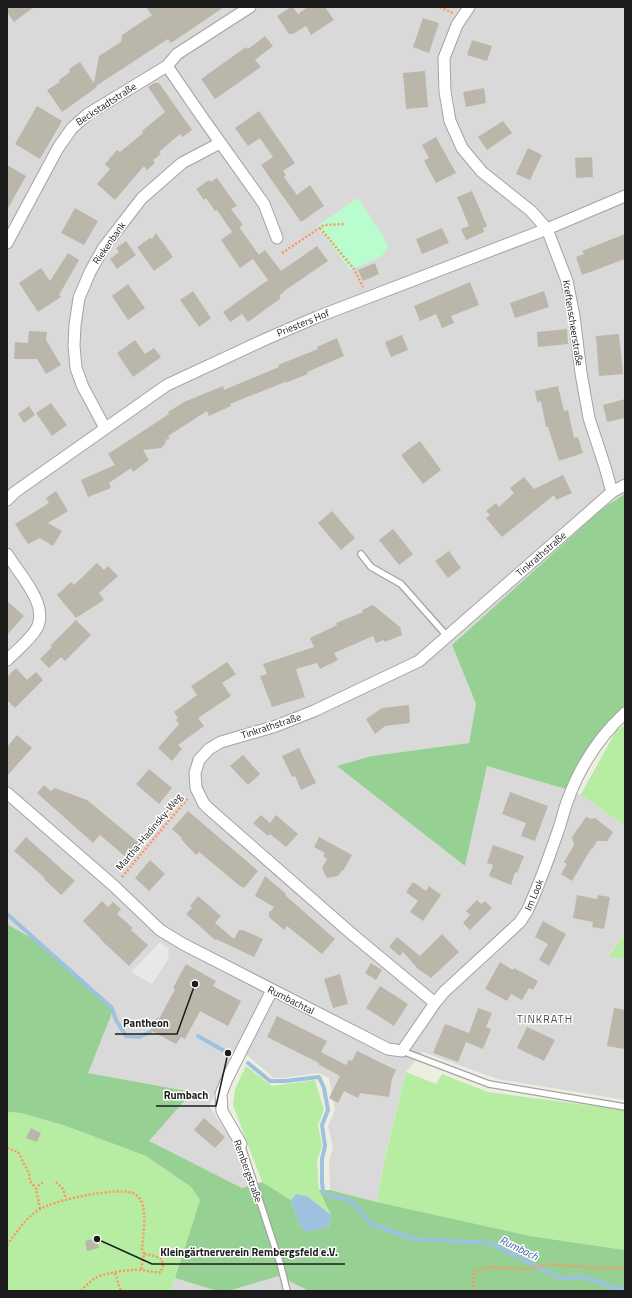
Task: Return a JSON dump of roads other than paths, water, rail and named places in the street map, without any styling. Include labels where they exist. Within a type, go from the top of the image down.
[{"type":"street","name":"Beckstadtstraße","points":[[7,243],[58,148],[72,128],[88,114],[167,66],[177,54],[250,7]]},
{"type":"street","name":"Kreftenscheerstraße","points":[[469,7],[457,25],[444,58],[445,92],[450,121],[462,148],[482,172],[531,211],[547,229],[567,281],[574,316],[581,373],[589,418],[612,492]]},
{"type":"street","points":[[167,66],[264,204],[277,238]]},
{"type":"street","name":"Riekenbank","points":[[105,428],[83,387],[76,368],[74,346],[79,298],[90,272],[104,246],[142,198],[182,163],[220,143]]},
{"type":"street","name":"Priesters Hof","points":[[7,500],[15,492],[167,385],[317,317],[547,229],[625,196]]},
{"type":"street","name":"Tinkrathstraße","points":[[435,1003],[353,935],[204,804],[196,788],[195,773],[199,760],[209,749],[216,745],[276,726],[314,711],[419,661],[612,492],[625,485]]},
{"type":"street","points":[[7,554],[38,601],[40,620],[32,635],[7,660]]},
{"type":"street","name":"Im Look","points":[[402,1050],[444,992],[520,922],[527,911],[558,833],[567,802],[587,758],[601,738],[625,713]]},
{"type":"street","name":"Rumbachtal","points":[[7,793],[114,886],[160,930],[183,944],[388,1049],[402,1050]]},
{"type":"street","name":"Rembergstraße","points":[[241,1144],[222,1111],[221,1094],[227,1079],[272,990]]},
{"type":"lane","points":[[361,554],[370,567],[401,584],[447,636]]},
{"type":"lane","name":"Rumbachtal","points":[[402,1050],[489,1084],[625,1107]]},
{"type":"lane","name":"Rembergstraße","points":[[241,1144],[280,1263],[287,1291]]},
{"type":"water","points":[[296,1194],[307,1196],[331,1215],[328,1227],[307,1232],[301,1228],[291,1200]]},
{"type":"waterway","name":"Rumbach","points":[[7,914],[112,1008],[116,1020],[126,1036],[139,1037],[150,1032]]},
{"type":"waterway","name":"Rumbach","points":[[198,1036],[228,1053]]},
{"type":"waterway","name":"Rumbach","points":[[248,1063],[270,1081],[285,1081],[319,1077],[324,1088],[328,1110],[322,1125],[325,1146],[322,1159],[323,1191],[327,1195],[349,1200],[358,1208],[371,1224],[414,1239],[490,1243],[560,1278],[583,1277],[619,1289],[625,1287]]},
{"type":"place","name":"Pantheon","points":[[195,984]]},
{"type":"place","name":"Rumbach","points":[[228,1053]]},
{"type":"place","name":"Kleingärtnerverein Rembergsfeld e.V.","points":[[97,1239]]},
{"type":"district","name":"TINKRATH","points":[[545,1019]]}]
